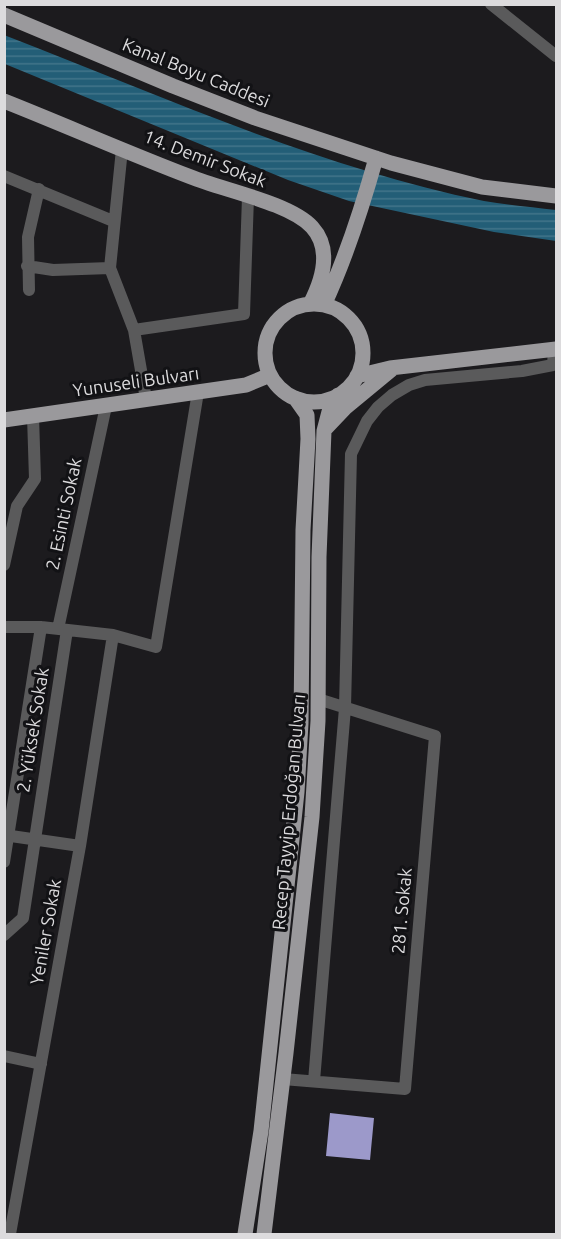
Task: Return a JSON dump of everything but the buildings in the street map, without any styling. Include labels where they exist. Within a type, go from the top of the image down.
[{"type":"main road","name":"Kanal Boyu Caddesi","points":[[4,15],[244,114],[375,164]]},
{"type":"main road","name":"14. Demir Sokak","points":[[4,101],[192,178],[294,214],[313,228],[322,246],[324,264],[317,304]]},
{"type":"main road","points":[[317,304],[349,245],[375,164],[482,187],[556,196]]},
{"type":"main road","points":[[317,304],[346,316],[357,331],[362,352],[357,376],[347,388],[339,395],[318,401],[295,398],[277,385],[270,375],[265,350],[270,331],[276,322],[291,310],[317,304]]},
{"type":"main road","points":[[357,376],[395,367],[555,349]]},
{"type":"main road","points":[[324,430],[345,408],[395,367]]},
{"type":"main road","name":"Yunuseli Bulvarı","points":[[4,420],[246,385],[270,375]]},
{"type":"main road","name":"Recep Tayyip Erdoğan Bulvarı","points":[[264,1234],[312,818],[318,699],[319,557],[324,430],[330,408],[339,395]]},
{"type":"main road","name":"Recep Tayyip Erdoğan Bulvarı","points":[[245,1234],[261,1131],[297,792],[301,723],[303,530],[308,438],[307,415],[295,398]]},
{"type":"street","points":[[491,4],[556,56]]},
{"type":"street","points":[[122,148],[110,268],[134,330],[146,399]]},
{"type":"street","points":[[4,176],[113,221]]},
{"type":"street","points":[[29,290],[28,237],[39,189]]},
{"type":"street","points":[[134,330],[244,314],[248,197]]},
{"type":"street","points":[[27,266],[53,270],[110,268]]},
{"type":"street","points":[[314,1081],[345,708],[351,454],[367,421],[385,401],[409,385],[425,380],[522,371],[553,365],[555,349]]},
{"type":"street","points":[[4,627],[41,627],[113,635],[156,647],[198,392]]},
{"type":"street","name":"2. Esinti Sokak","points":[[62,630],[106,406]]},
{"type":"street","points":[[4,565],[17,506],[35,479],[33,416]]},
{"type":"street","points":[[4,862],[41,627]]},
{"type":"street","name":"2. Yüksek Sokak","points":[[4,935],[23,918],[62,630]]},
{"type":"street","name":"Yeniler Sokak","points":[[10,1234],[80,846],[113,635]]},
{"type":"street","name":"281. Sokak","points":[[283,1079],[405,1089],[435,736],[318,699]]},
{"type":"street","points":[[7,836],[80,846]]},
{"type":"street","points":[[4,1056],[41,1065]]},
{"type":"water","points":[[4,35],[301,150],[422,187],[484,201],[556,210],[556,241],[494,232],[349,201],[288,180],[5,64]]}]
